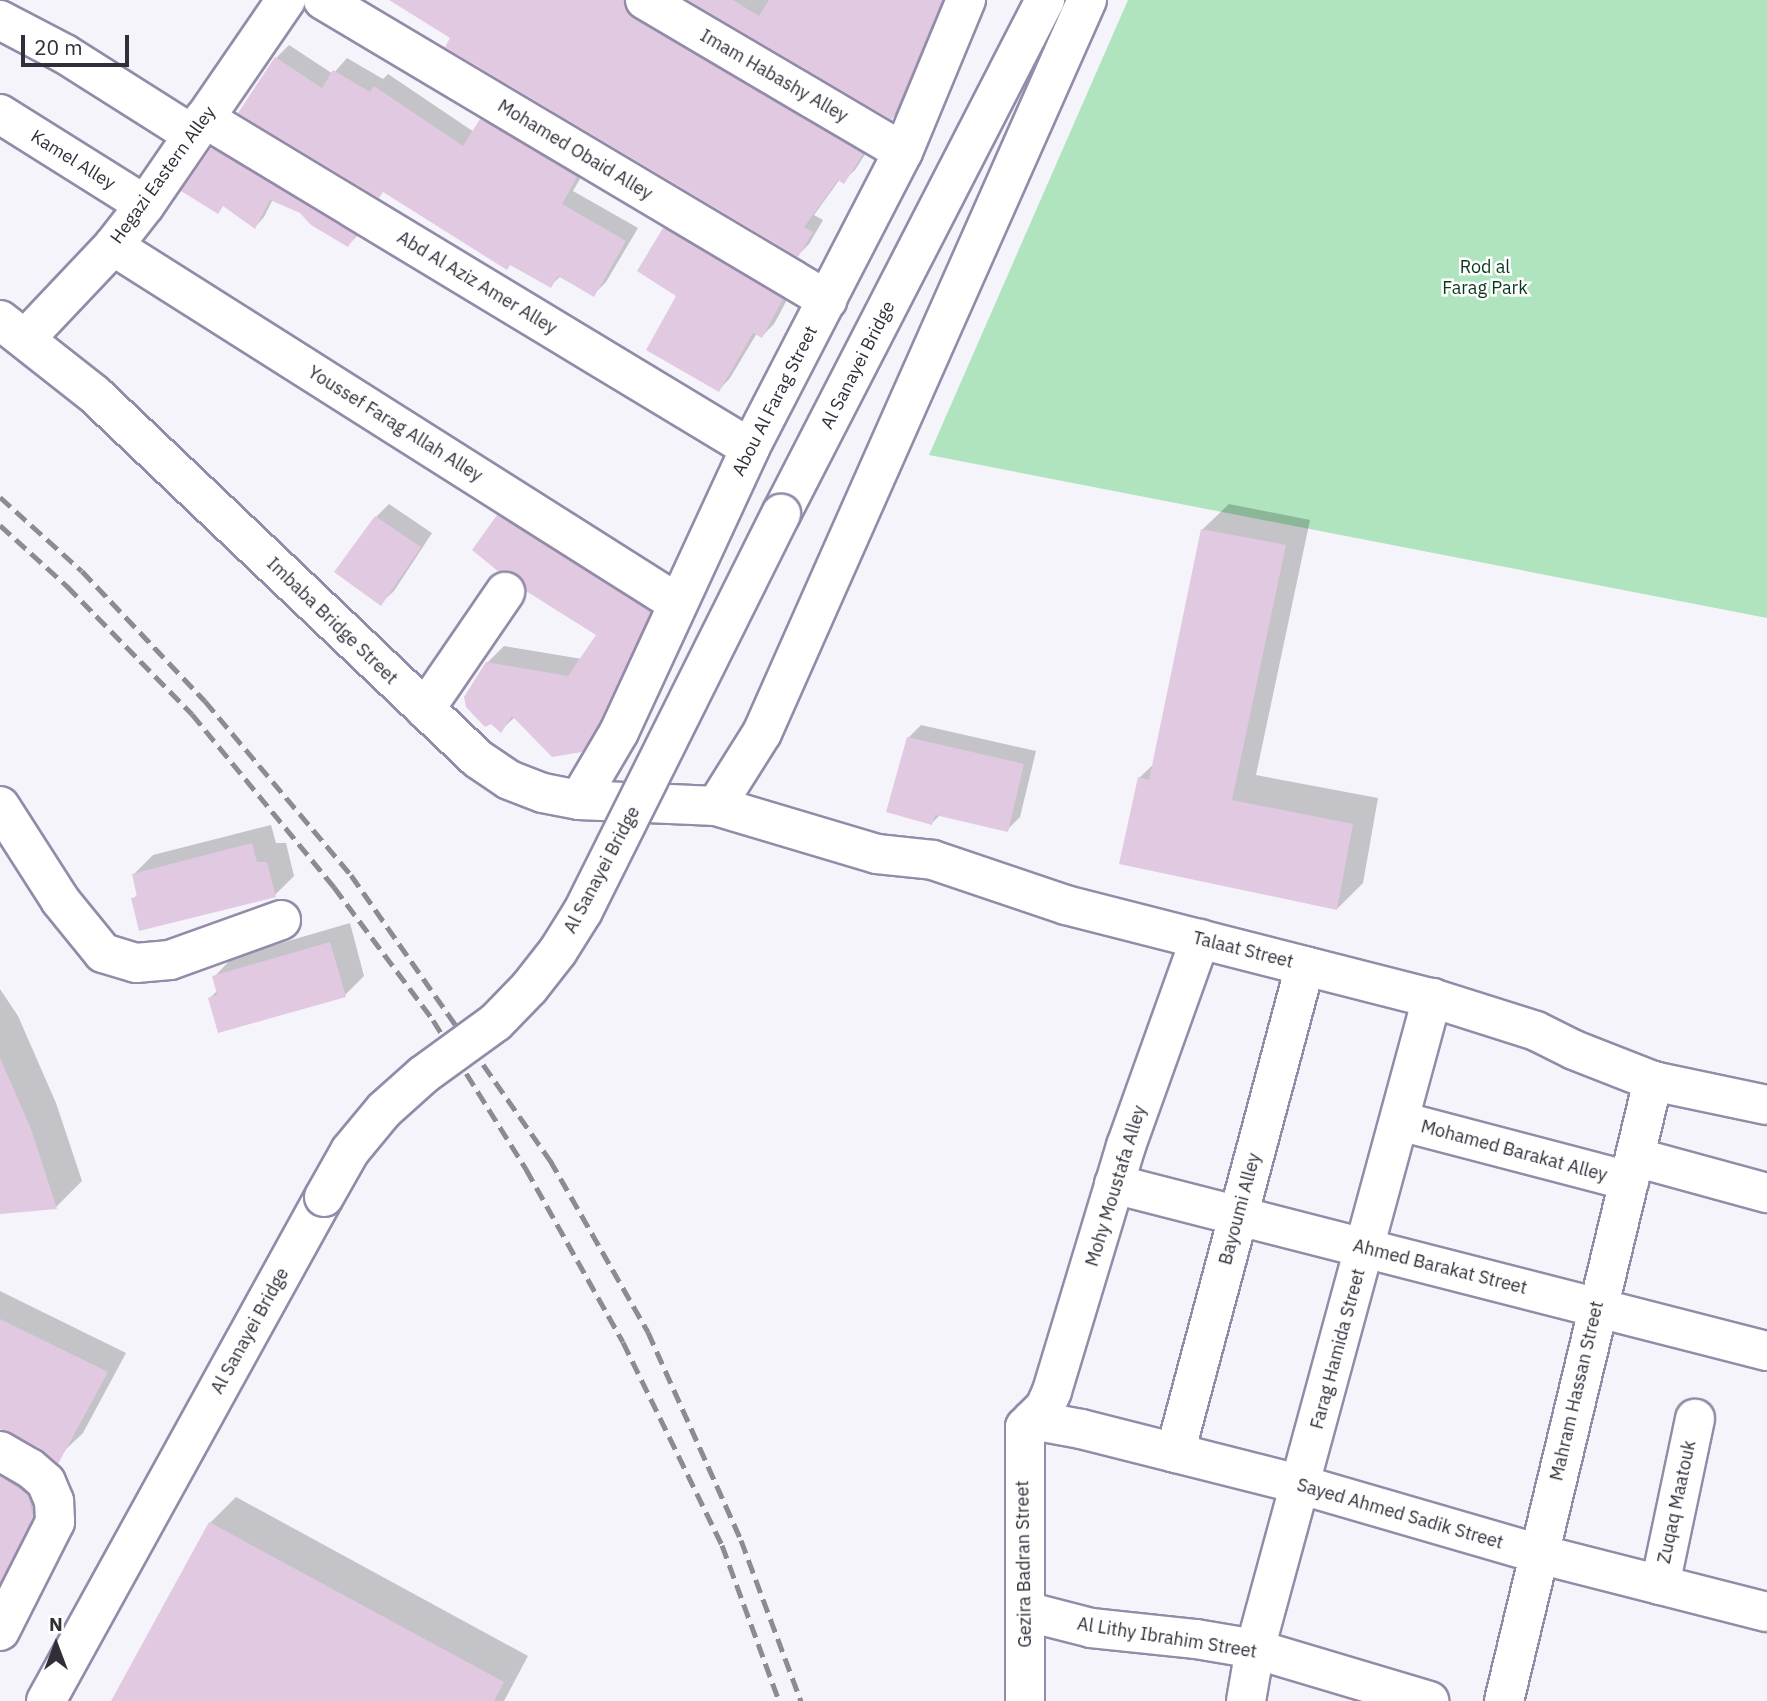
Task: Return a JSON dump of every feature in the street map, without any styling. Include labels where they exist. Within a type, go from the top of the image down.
[{"type":"street","name":"Mohamed Obaid Alley","points":[[323,0],[827,300]]},
{"type":"street","name":"Imam Habashy Alley","points":[[645,0],[903,152]]},
{"type":"street","points":[[716,806],[762,733],[1087,0]]},
{"type":"street","name":"Abou Al Farag Street","points":[[579,800],[619,732],[750,448],[903,152],[964,1]]},
{"type":"street","name":"Hegazi Eastern Alley","points":[[13,329],[113,246],[145,205],[198,127],[275,3]]},
{"type":"street","name":"Al Sanayei Bridge","points":[[46,1701],[350,1151],[384,1110],[423,1076],[496,1022],[529,988],[558,951],[594,890],[781,514],[1043,4]]},
{"type":"street","name":"Abd Al Aziz Amer Alley","points":[[0,20],[198,127],[750,448]]},
{"type":"street","name":"Kamel Alley","points":[[0,114],[145,205]]},
{"type":"street","name":"Youssef Farag Allah Alley","points":[[113,246],[677,603]]},
{"type":"street","name":"Imbaba Bridge Street","points":[[13,329],[118,417],[478,759],[509,780],[543,793],[579,800],[716,806]]},
{"type":"street","points":[[425,709],[505,592]]},
{"type":"street","points":[[0,806],[60,900],[103,953],[136,963],[170,960],[281,920]]},
{"type":"street","name":"Talaat Street","points":[[716,806],[877,854],[933,860],[1066,905],[1432,998],[1536,1031],[1574,1050],[1653,1081],[1767,1105]]},
{"type":"street","name":"Mohy Moustafa Alley","points":[[1028,1424],[1045,1407],[1052,1391],[1114,1184],[1200,939]]},
{"type":"street","name":"Bayoumi Alley","points":[[1175,1453],[1305,966]]},
{"type":"street","name":"Farag Hamida Street","points":[[1245,1701],[1255,1649],[1302,1485],[1432,998]]},
{"type":"street","name":"Mahram Hassan Street","points":[[1504,1701],[1653,1081]]},
{"type":"street","name":"Mohamed Barakat Alley","points":[[1400,1121],[1632,1169],[1767,1193]]},
{"type":"street","name":"Ahmed Barakat Street","points":[[1114,1184],[1767,1351]]},
{"type":"street","name":"Zuqaq Maatouk","points":[[1660,1585],[1695,1419]]},
{"type":"street","name":"Sayed Ahmed Sadik Street","points":[[1028,1424],[1175,1453],[1302,1485],[1539,1554],[1767,1612]]},
{"type":"street","name":"Gezira Badran Street","points":[[1025,1701],[1028,1424]]},
{"type":"street","points":[[0,1631],[14,1569],[55,1522],[54,1501],[46,1482],[15,1460]]},
{"type":"street","name":"Al Lithy Ibrahim Street","points":[[1025,1612],[1091,1628],[1196,1639],[1255,1649],[1429,1701]]},
{"type":"green space","name":"Rod al Farag Park","points":[[1128,0],[1767,0],[1767,618],[929,455]]},
{"type":"building","points":[[389,0],[623,0],[626,10],[634,19],[863,154],[844,184],[838,180],[804,227],[813,232],[798,257],[445,47],[450,38]]},
{"type":"building","points":[[688,0],[733,0],[759,16],[769,0],[942,0],[892,120]]},
{"type":"building","points":[[275,57],[322,88],[333,70],[370,92],[374,86],[463,146],[480,119],[577,177],[562,204],[626,241],[594,297],[558,276],[551,288],[510,265],[507,270],[383,192],[379,198],[238,113]]},
{"type":"building","points":[[211,148],[356,235],[348,247],[311,225],[300,213],[270,200],[255,229],[223,206],[218,214],[181,191]]},
{"type":"building","points":[[663,228],[783,299],[762,338],[753,333],[719,392],[646,350],[676,296],[637,271]]},
{"type":"building","points":[[497,515],[650,612],[600,722],[582,752],[552,757],[512,716],[501,733],[491,724],[485,727],[466,707],[464,697],[486,662],[568,676],[596,635],[526,591],[524,582],[517,574],[499,572],[472,550]]},
{"type":"building","points":[[375,516],[421,547],[381,606],[334,572]]},
{"type":"building","points":[[1201,529],[1286,545],[1232,800],[1353,824],[1337,910],[1119,864],[1138,777],[1149,780]]},
{"type":"building","points":[[907,737],[1024,764],[1008,832],[935,815],[932,825],[886,812]]},
{"type":"building","points":[[252,843],[257,862],[267,862],[276,897],[139,931],[131,898],[137,897],[132,874]]},
{"type":"building","points":[[330,942],[346,997],[218,1033],[208,998],[217,995],[212,976]]},
{"type":"building","points":[[0,1058],[31,1129],[57,1209],[0,1214]]},
{"type":"building","points":[[0,1319],[108,1372],[58,1464],[41,1449],[0,1429]]},
{"type":"building","points":[[0,1476],[28,1495],[33,1517],[0,1582]]},
{"type":"building","points":[[209,1522],[504,1682],[494,1701],[111,1701]]},
{"type":"railway","points":[[0,497],[82,571],[205,701],[351,875],[550,1160],[648,1332],[741,1540],[801,1701]]},
{"type":"railway","points":[[0,525],[67,586],[192,714],[334,887],[433,1020],[526,1169],[623,1342],[722,1545],[779,1701]]}]
